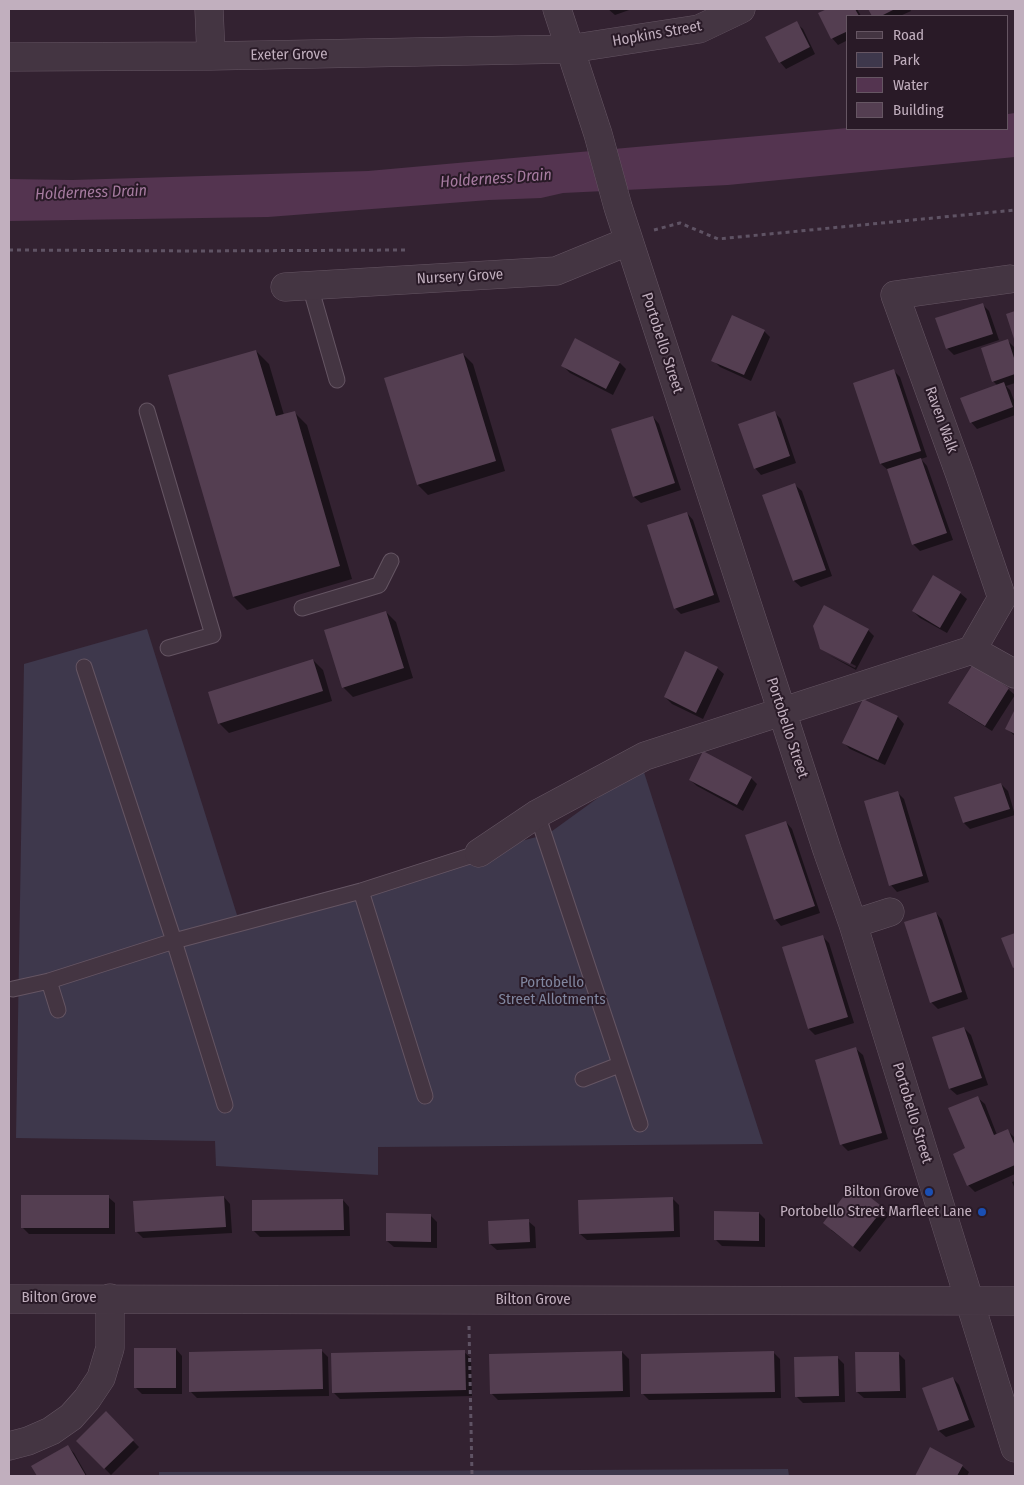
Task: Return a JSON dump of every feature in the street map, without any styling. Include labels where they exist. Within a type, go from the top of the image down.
[{"type":"street","points":[[209,9],[210,56]]},
{"type":"street","name":"Portobello Street","points":[[557,9],[598,134],[618,207],[853,924],[1015,1448]]},
{"type":"street","name":"Hopkins Street","points":[[569,49],[699,30],[741,9]]},
{"type":"street","name":"Exeter Grove","points":[[9,57],[210,56],[569,49]]},
{"type":"street","name":"Nursery Grove","points":[[297,286],[556,272],[629,238]]},
{"type":"street","name":"Raven Walk","points":[[972,650],[1002,598],[895,295],[1012,279]]},
{"type":"street","points":[[479,853],[537,814],[645,756],[972,650],[1015,674]]},
{"type":"street","points":[[853,924],[890,912]]},
{"type":"street","name":"Bilton Grove","points":[[9,1446],[28,1442],[51,1431],[70,1417],[87,1399],[101,1378],[110,1348],[110,1298]]},
{"type":"street","name":"Bilton Grove","points":[[9,1299],[1015,1301]]},
{"type":"lane","points":[[297,286],[338,380]]},
{"type":"lane","points":[[147,411],[214,634],[168,648]]},
{"type":"lane","points":[[302,608],[379,585],[391,561]]},
{"type":"lane","points":[[84,667],[174,941],[225,1105]]},
{"type":"lane","points":[[537,814],[640,1124]]},
{"type":"lane","points":[[13,989],[49,980],[174,941],[362,891],[479,853]]},
{"type":"lane","points":[[362,891],[425,1096]]},
{"type":"lane","points":[[49,980],[58,1010]]},
{"type":"lane","points":[[583,1079],[620,1065]]},
{"type":"path","points":[[629,238],[680,223],[718,240],[1015,210]]},
{"type":"path","points":[[9,250],[198,252],[414,250]]},
{"type":"path","points":[[469,1300],[472,1476]]},
{"type":"green space","name":"Portobello Street Allotments","points":[[147,629],[237,915],[548,834],[642,766],[763,1144],[378,1147],[378,1175],[216,1166],[215,1141],[16,1138],[24,664]]},
{"type":"green space","points":[[788,1469],[789,1476],[159,1476],[159,1472]]},
{"type":"water","name":"Holderness Drain","points":[[1015,113],[1015,157],[728,185],[563,193],[541,198],[489,200],[268,217],[9,221],[9,179],[72,180],[368,171],[846,128],[846,130],[1009,130],[1009,114]]},
{"type":"building","points":[[827,9],[855,9],[858,15],[846,15],[846,32],[831,39],[818,13]]},
{"type":"building","points":[[868,9],[895,9],[883,15],[871,15]]},
{"type":"building","points":[[797,21],[810,47],[779,63],[765,37]]},
{"type":"building","points":[[983,303],[993,334],[946,349],[935,318]]},
{"type":"building","points":[[1015,311],[1015,342],[1006,314]]},
{"type":"building","points":[[732,315],[765,330],[744,375],[711,361]]},
{"type":"building","points":[[575,338],[620,362],[606,389],[561,366]]},
{"type":"building","points":[[1008,339],[1015,361],[1015,374],[992,382],[981,348]]},
{"type":"building","points":[[256,350],[276,416],[295,411],[340,566],[233,597],[168,375]]},
{"type":"building","points":[[463,353],[496,461],[417,485],[384,378]]},
{"type":"building","points":[[894,369],[921,451],[880,464],[853,383]]},
{"type":"building","points":[[1004,382],[1013,407],[970,423],[960,398]]},
{"type":"building","points":[[775,411],[790,456],[754,469],[738,424]]},
{"type":"building","points":[[653,416],[675,483],[633,497],[611,429]]},
{"type":"building","points":[[921,458],[947,533],[912,545],[887,469]]},
{"type":"building","points":[[795,483],[826,570],[793,581],[762,495]]},
{"type":"building","points":[[687,512],[714,595],[674,609],[647,525]]},
{"type":"building","points":[[933,575],[961,592],[940,628],[912,611]]},
{"type":"building","points":[[824,605],[869,629],[850,664],[820,649],[813,626]]},
{"type":"building","points":[[386,611],[404,668],[342,688],[324,630]]},
{"type":"building","points":[[685,651],[718,667],[696,713],[664,697]]},
{"type":"building","points":[[313,659],[323,691],[218,724],[208,692]]},
{"type":"building","points":[[973,664],[1009,688],[985,726],[948,703]]},
{"type":"building","points":[[863,699],[898,716],[878,760],[842,743]]},
{"type":"building","points":[[1015,709],[1015,734],[1005,729]]},
{"type":"building","points":[[703,751],[752,777],[737,805],[689,780]]},
{"type":"building","points":[[1001,783],[1010,809],[963,823],[954,797]]},
{"type":"building","points":[[898,791],[923,876],[889,886],[864,801]]},
{"type":"building","points":[[786,821],[815,906],[774,920],[745,835]]},
{"type":"building","points":[[936,912],[962,992],[930,1003],[904,922]]},
{"type":"building","points":[[1015,933],[1015,967],[1013,968],[1001,938]]},
{"type":"building","points":[[823,935],[848,1017],[808,1029],[782,947]]},
{"type":"building","points":[[964,1027],[982,1078],[949,1089],[932,1037]]},
{"type":"building","points":[[856,1047],[882,1133],[840,1145],[815,1060]]},
{"type":"building","points":[[978,1096],[994,1135],[1008,1129],[1015,1146],[1015,1165],[967,1186],[953,1154],[965,1148],[948,1108]]},
{"type":"building","points":[[853,1184],[884,1208],[853,1247],[823,1223]]},
{"type":"building","points":[[21,1195],[109,1195],[109,1228],[21,1228]]},
{"type":"building","points":[[224,1196],[226,1227],[135,1232],[133,1201]]},
{"type":"building","points":[[673,1197],[674,1231],[579,1234],[578,1200]]},
{"type":"building","points":[[343,1199],[344,1230],[252,1231],[252,1200]]},
{"type":"building","points":[[714,1211],[759,1212],[759,1241],[714,1240]]},
{"type":"building","points":[[386,1213],[431,1214],[431,1242],[386,1241]]},
{"type":"building","points":[[529,1219],[530,1242],[489,1244],[488,1221]]},
{"type":"building","points":[[134,1348],[176,1348],[176,1388],[134,1388]]},
{"type":"building","points":[[322,1349],[323,1389],[189,1392],[189,1352]]},
{"type":"building","points":[[465,1350],[466,1390],[332,1393],[331,1353]]},
{"type":"building","points":[[622,1351],[623,1391],[490,1394],[489,1354]]},
{"type":"building","points":[[774,1351],[775,1392],[641,1394],[641,1354]]},
{"type":"building","points":[[855,1352],[899,1352],[900,1391],[856,1392]]},
{"type":"building","points":[[838,1356],[839,1396],[795,1397],[794,1357]]},
{"type":"building","points":[[953,1377],[969,1420],[938,1431],[922,1388]]},
{"type":"building","points":[[106,1411],[134,1440],[104,1469],[76,1441]]},
{"type":"building","points":[[68,1445],[86,1476],[37,1476],[31,1466]]},
{"type":"building","points":[[930,1447],[963,1465],[957,1476],[915,1476]]},
{"type":"place","name":"Bilton Grove","points":[[929,1192]]},
{"type":"place","name":"Portobello Street Marfleet Lane","points":[[982,1212]]}]
